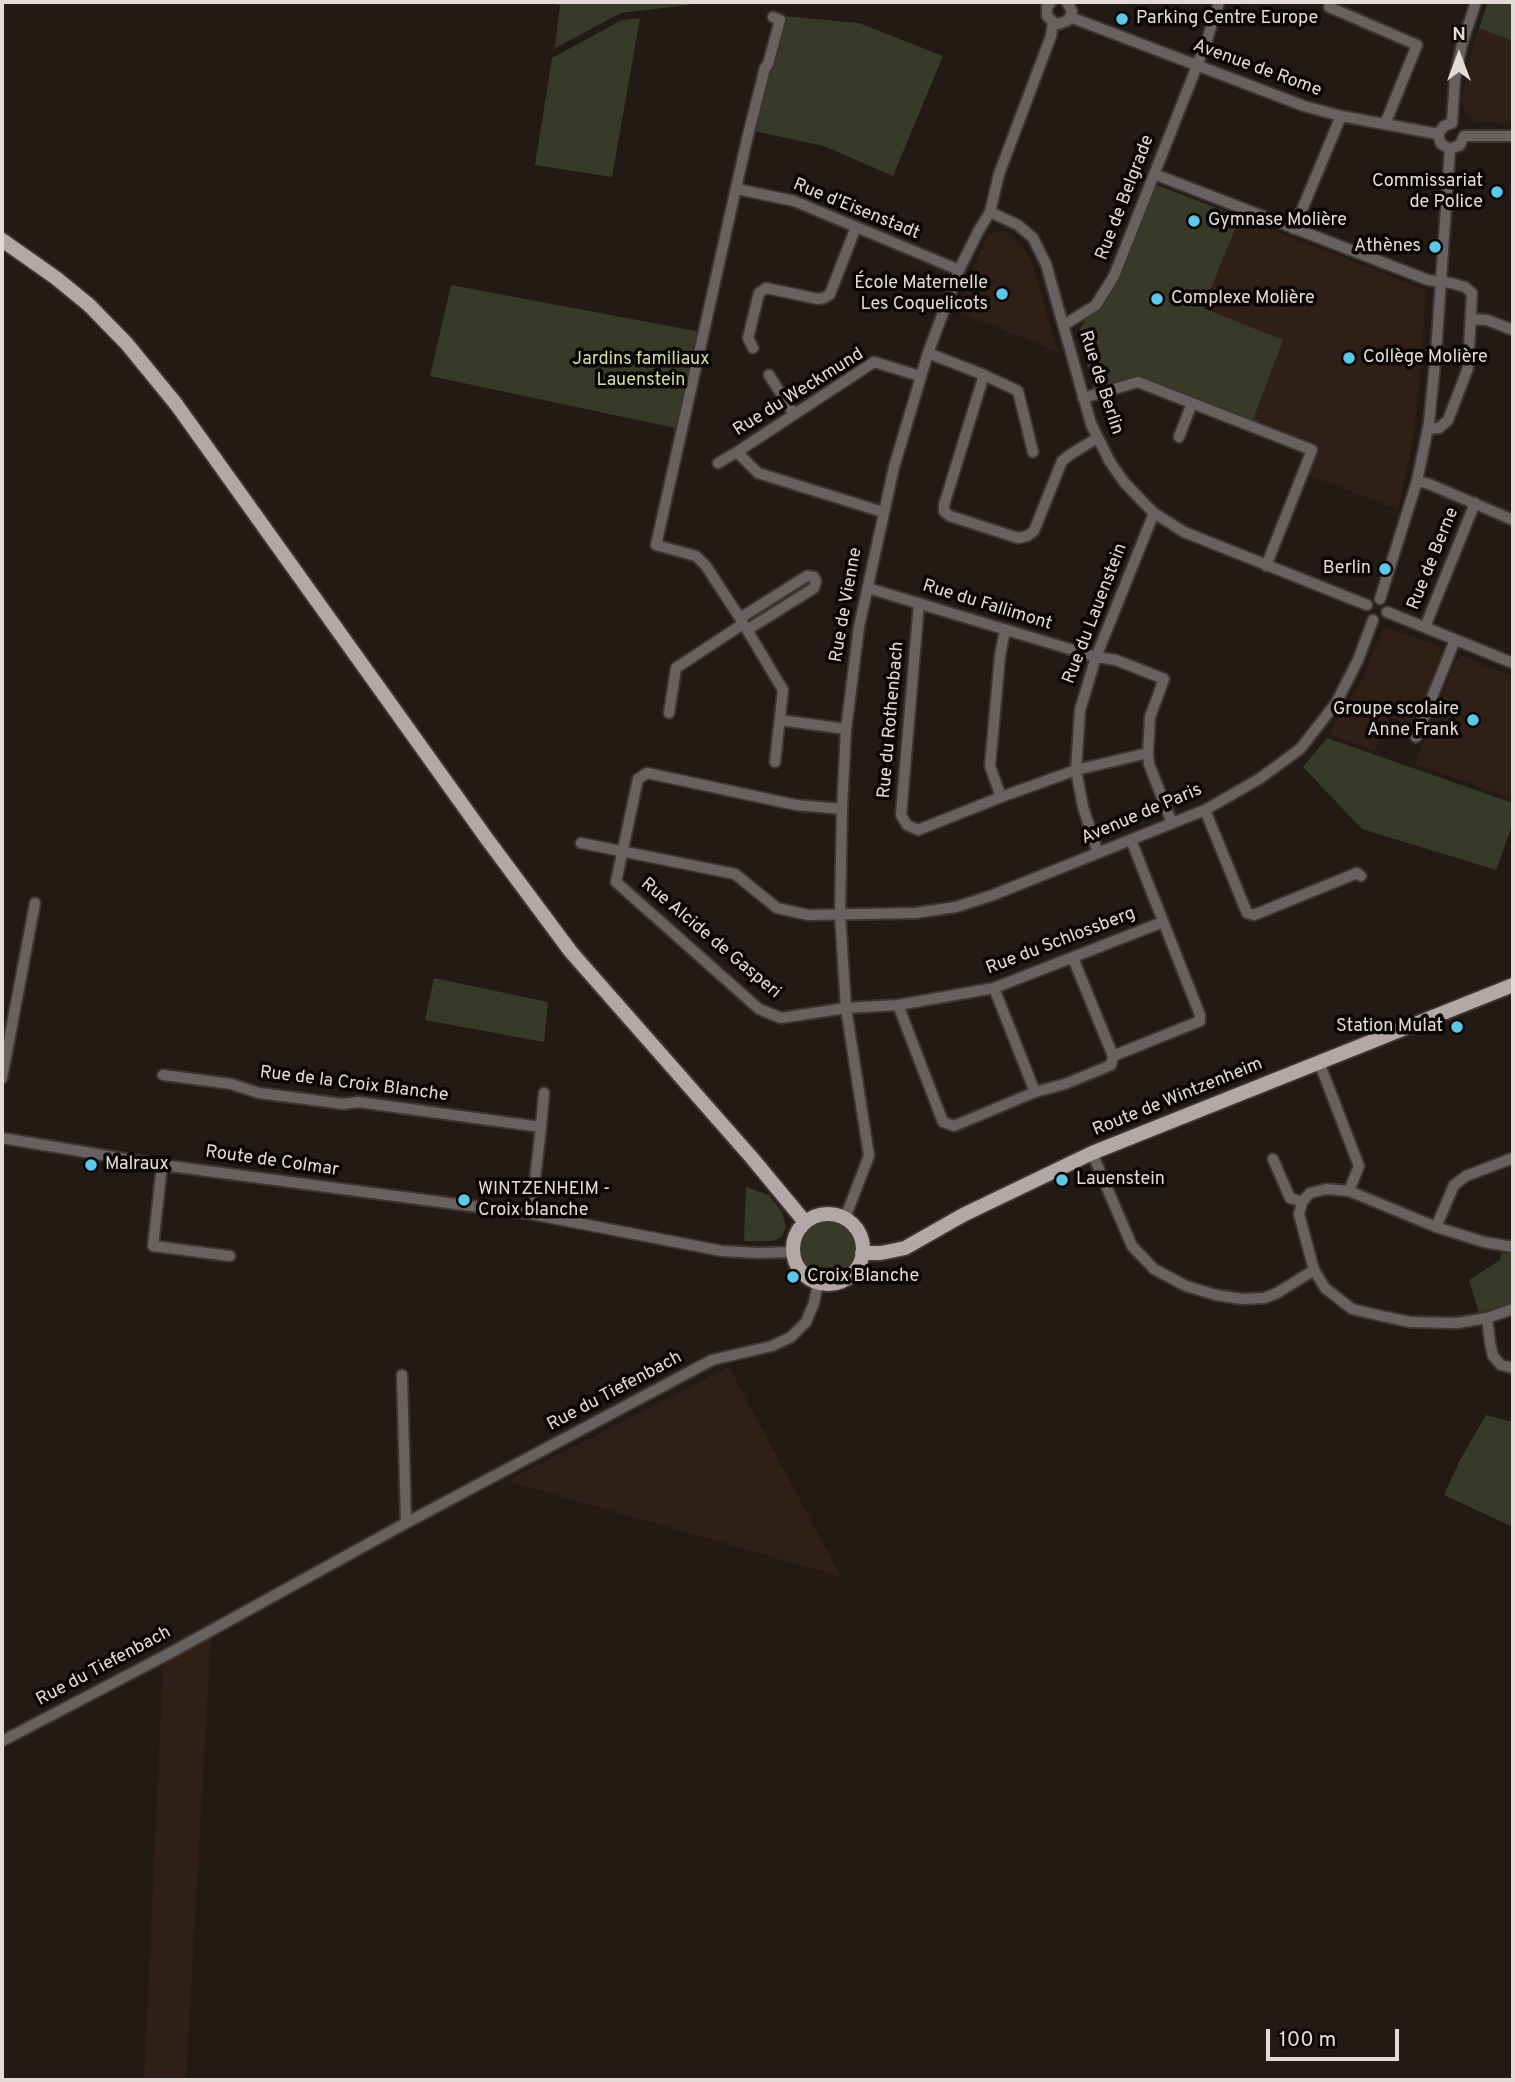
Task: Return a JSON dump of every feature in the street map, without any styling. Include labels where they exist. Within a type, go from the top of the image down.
[{"type":"main road","points":[[2,240],[89,305],[127,344],[176,404],[571,952],[805,1222]]},
{"type":"main road","name":"Route de Wintzenheim","points":[[862,1253],[881,1253],[905,1248],[963,1216],[1092,1153],[1513,985]]},
{"type":"main road","points":[[831,1214],[845,1218],[856,1228],[862,1240],[862,1253],[856,1269],[845,1279],[832,1284],[818,1283],[804,1275],[796,1265],[792,1252],[795,1234],[805,1222],[817,1215],[831,1214]]},
{"type":"street","points":[[1035,2],[1049,4],[1047,16],[1053,22],[1063,23],[1070,17],[1070,6],[1067,2]]},
{"type":"street","name":"Rue de Belgrade","points":[[1064,325],[1096,305],[1114,276],[1219,2]]},
{"type":"street","points":[[1331,2],[1329,7],[1417,45],[1385,124]]},
{"type":"street","points":[[1452,124],[1455,78],[1462,44],[1476,2]]},
{"type":"street","points":[[772,17],[780,20],[765,68],[656,545],[696,556],[706,566],[783,690],[775,762]]},
{"type":"street","name":"Avenue de Rome","points":[[1070,17],[1304,106],[1340,116],[1438,134]]},
{"type":"street","name":"Rue de Vienne","points":[[845,1218],[869,1156],[846,1008],[841,915],[846,729],[859,627],[883,512],[920,376],[960,270],[990,212],[999,174],[1051,36],[1053,22]]},
{"type":"street","points":[[1294,229],[1340,116]]},
{"type":"street","points":[[1452,124],[1461,128],[1464,136],[1460,145],[1450,149],[1441,144],[1438,134],[1444,126],[1452,124]]},
{"type":"street","points":[[1464,136],[1513,136]]},
{"type":"street","points":[[1380,599],[1417,481],[1428,429],[1450,149]]},
{"type":"street","points":[[1154,174],[1428,280],[1465,287],[1472,293],[1468,368],[1448,420],[1439,428],[1428,429]]},
{"type":"street","name":"Rue d'Eisenstadt","points":[[737,188],[794,201],[960,270]]},
{"type":"street","name":"Rue de Berlin","points":[[990,212],[1018,225],[1032,238],[1046,264],[1083,398],[1097,438],[1124,482],[1154,513],[1184,533],[1367,605]]},
{"type":"street","points":[[753,348],[748,338],[759,293],[766,288],[818,299],[830,294],[856,227]]},
{"type":"street","points":[[1471,318],[1487,320],[1513,330]]},
{"type":"street","points":[[928,353],[1018,391],[1033,452]]},
{"type":"street","name":"Rue du Weckmund","points":[[718,463],[874,362],[920,376]]},
{"type":"street","points":[[769,375],[794,414]]},
{"type":"street","points":[[984,375],[944,505],[944,511],[950,516],[1018,537],[1027,536],[1034,531],[1062,461],[1097,438]]},
{"type":"street","points":[[1083,398],[1139,382],[1312,450],[1266,566]]},
{"type":"street","points":[[1179,437],[1192,403]]},
{"type":"street","name":"Rue du Weckmund","points":[[737,452],[758,473],[883,512]]},
{"type":"street","points":[[1417,481],[1513,519]]},
{"type":"street","name":"Rue de Berne","points":[[1425,627],[1475,503]]},
{"type":"street","name":"Rue du Lauenstein","points":[[1098,853],[1083,807],[1076,770],[1080,710],[1096,657],[1154,513]]},
{"type":"street","points":[[670,713],[676,668],[743,624],[807,576],[814,577],[814,588],[743,624]]},
{"type":"street","name":"Rue du Fallimont","points":[[868,588],[1096,657],[1116,660],[1164,679],[1150,717],[1147,753]]},
{"type":"street","points":[[1380,599],[1386,604],[1387,612],[1382,619],[1373,620],[1367,615],[1367,605],[1370,601],[1380,599]]},
{"type":"street","name":"Rue du Rothenbach","points":[[919,603],[901,815],[906,825],[918,830],[1076,770],[1147,753]]},
{"type":"street","name":"Rue de Berne","points":[[1387,612],[1513,663]]},
{"type":"street","name":"Avenue de Paris","points":[[581,843],[735,874],[777,908],[808,915],[915,913],[956,907],[993,895],[1206,810],[1259,779],[1300,749],[1336,703],[1358,660],[1373,620]]},
{"type":"street","points":[[1001,797],[990,766],[1000,656],[1005,630]]},
{"type":"street","points":[[1416,737],[1455,640]]},
{"type":"street","points":[[780,720],[846,729]]},
{"type":"street","points":[[1147,753],[1172,823]]},
{"type":"street","name":"Rue Alcide de Gasperi","points":[[842,809],[796,805],[647,773],[638,779],[617,882],[759,1009],[781,1018],[846,1008]]},
{"type":"street","points":[[1206,810],[1247,913],[1254,915],[1357,873],[1361,876]]},
{"type":"street","points":[[1113,1056],[1200,1021],[1200,1015],[1131,839]]},
{"type":"street","points":[[2,1078],[35,903]]},
{"type":"street","name":"Rue du Schlossberg","points":[[846,1008],[898,1005],[994,988],[1163,922]]},
{"type":"street","points":[[898,1005],[943,1122],[954,1126],[1035,1092],[1065,1084],[1111,1065],[1113,1056],[1073,958]]},
{"type":"street","points":[[994,988],[1035,1092]]},
{"type":"street","points":[[1319,1062],[1359,1166],[1349,1191]]},
{"type":"street","name":"Rue de la Croix Blanche","points":[[163,1075],[231,1084],[259,1093],[343,1104],[358,1102],[541,1127]]},
{"type":"street","points":[[544,1093],[535,1215],[722,1251],[792,1252]]},
{"type":"street","name":"Route de Colmar","points":[[2,1138],[162,1164],[535,1215]]},
{"type":"street","points":[[1092,1153],[1132,1245],[1154,1269],[1183,1285],[1216,1295],[1242,1299],[1264,1298],[1277,1293],[1314,1269]]},
{"type":"street","points":[[1436,1227],[1454,1185],[1466,1176],[1513,1158]]},
{"type":"street","points":[[1273,1159],[1290,1198],[1302,1202]]},
{"type":"street","points":[[162,1164],[153,1246],[230,1256]]},
{"type":"street","points":[[1513,1247],[1485,1242],[1436,1227],[1349,1191],[1326,1189],[1310,1193],[1302,1202],[1299,1214],[1314,1269],[1325,1289],[1352,1309],[1410,1322],[1457,1323],[1513,1310]]},
{"type":"street","name":"Rue du Tiefenbach","points":[[2,1741],[712,1360],[772,1346],[791,1337],[806,1322],[818,1283]]},
{"type":"street","points":[[1487,1318],[1493,1356],[1501,1365],[1513,1368]]},
{"type":"street","points":[[401,1376],[406,1523]]},
{"type":"shaded area","points":[[1479,28],[1513,41],[1513,124],[1475,122],[1464,112],[1462,99]]},
{"type":"shaded area","name":"Collège Molière","points":[[1240,217],[1426,290],[1413,440],[1398,510],[1306,474],[1316,448],[1252,422],[1203,309]]},
{"type":"shaded area","name":"École Maternelle Les Coquelicots","points":[[996,231],[1003,231],[1013,237],[1031,260],[1058,352],[955,311],[985,240]]},
{"type":"shaded area","points":[[1386,627],[1438,646],[1442,649],[1442,657],[1414,727],[1389,716],[1375,751],[1329,734],[1360,684]]},
{"type":"shaded area","name":"Groupe scolaire Anne Frank","points":[[1462,656],[1513,676],[1513,799],[1415,764],[1455,661]]},
{"type":"shaded area","points":[[729,1367],[841,1577],[507,1481]]},
{"type":"shaded area","points":[[211,1637],[186,2080],[144,2080],[163,1665]]},
{"type":"green space","points":[[540,2],[690,2],[689,5],[621,13],[555,48],[560,5]]},
{"type":"green space","points":[[1488,2],[1513,2],[1513,41],[1479,28]]},
{"type":"green space","points":[[784,16],[859,23],[943,56],[893,176],[824,146],[753,131]]},
{"type":"green space","points":[[640,18],[612,177],[535,165],[552,58],[622,20]]},
{"type":"green space","name":"Complexe Molière","points":[[1157,185],[1240,217],[1203,308],[1283,340],[1252,422],[1139,378],[1094,391],[1080,328],[1086,319],[1103,305],[1118,282]]},
{"type":"green space","name":"Jardins familiaux Lauenstein","points":[[451,285],[701,332],[680,429],[430,376]]},
{"type":"green space","points":[[1327,738],[1513,803],[1513,823],[1496,870],[1362,829],[1303,767]]},
{"type":"green space","points":[[434,978],[548,1002],[544,1042],[425,1020]]},
{"type":"green space","points":[[746,1187],[769,1195],[782,1212],[786,1227],[782,1237],[773,1241],[744,1241]]},
{"type":"green space","points":[[828,1220],[839,1222],[848,1228],[854,1237],[854,1259],[848,1268],[839,1274],[828,1276],[817,1274],[808,1268],[802,1259],[800,1248],[802,1237],[808,1228],[817,1222]]},
{"type":"green space","points":[[1501,1253],[1513,1254],[1513,1302],[1479,1313],[1469,1280],[1500,1260]]},
{"type":"green space","points":[[1486,1415],[1513,1422],[1513,1527],[1444,1495],[1460,1460]]},
{"type":"place","name":"Parking Centre Europe","points":[[1122,19]]},
{"type":"place","name":"Commissariat de Police","points":[[1497,192]]},
{"type":"place","name":"Gymnase Molière","points":[[1194,221]]},
{"type":"place","name":"Athènes","points":[[1435,247]]},
{"type":"place","name":"École Maternelle Les Coquelicots","points":[[1002,294]]},
{"type":"place","name":"Complexe Molière","points":[[1157,299]]},
{"type":"place","name":"Collège Molière","points":[[1349,358]]},
{"type":"place","name":"Berlin","points":[[1385,569]]},
{"type":"place","name":"Groupe scolaire Anne Frank","points":[[1473,720]]},
{"type":"place","name":"Station Mulat","points":[[1457,1027]]},
{"type":"place","name":"Malraux","points":[[91,1165]]},
{"type":"place","name":"Lauenstein","points":[[1062,1180]]},
{"type":"place","name":"WINTZENHEIM - Croix blanche","points":[[464,1200]]},
{"type":"place","name":"Croix Blanche","points":[[793,1277]]}]
